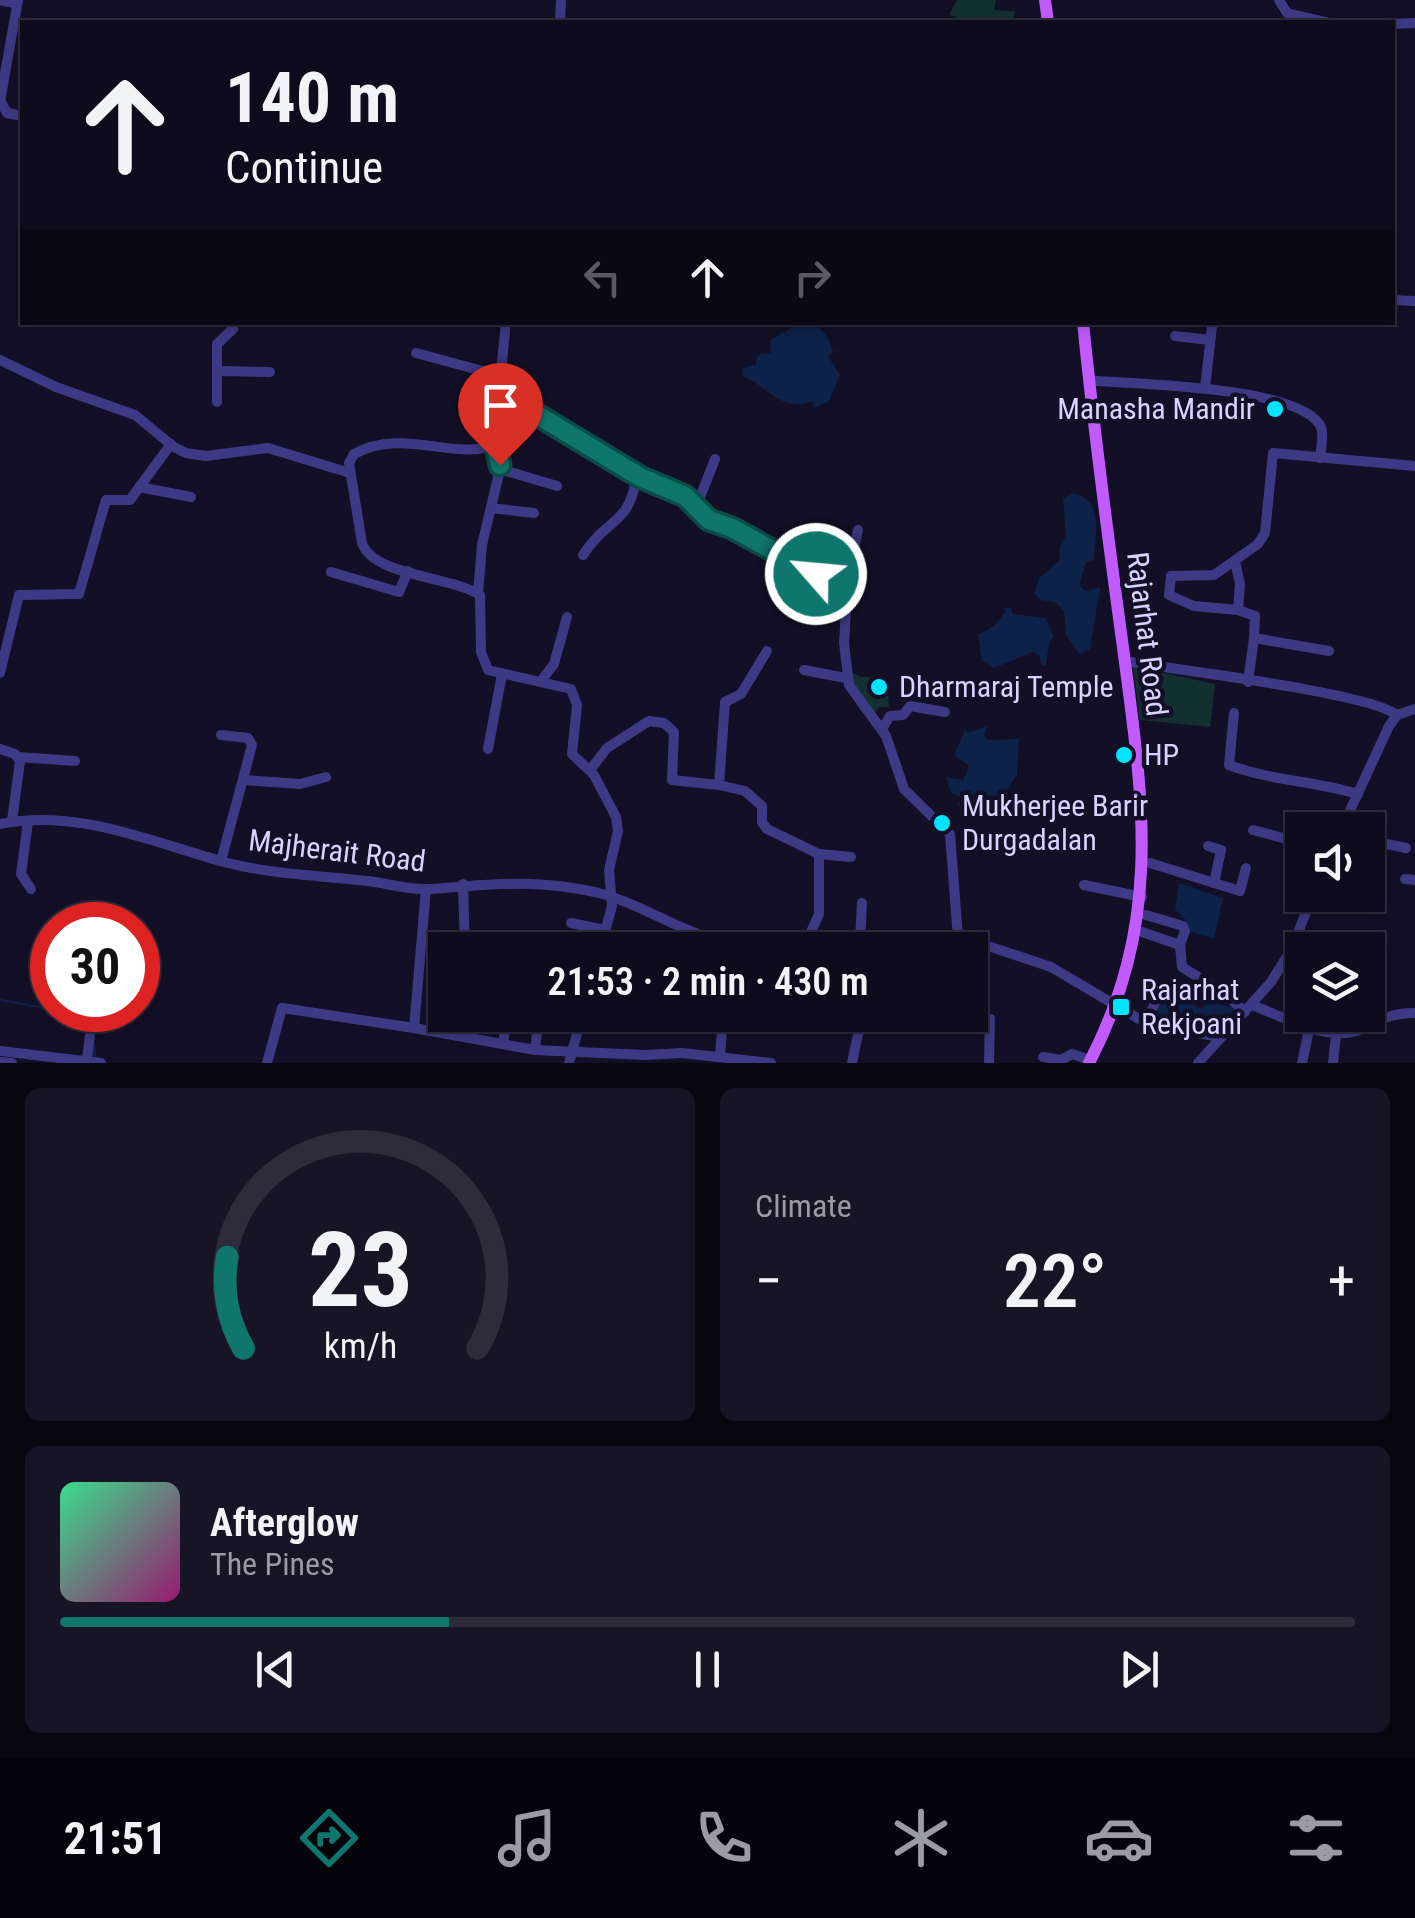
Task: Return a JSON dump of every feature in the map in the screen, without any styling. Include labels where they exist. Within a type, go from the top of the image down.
[{"type":"main road","name":"Rajarhat Road","points":[[1086,325],[1143,825],[1142,897],[1118,1005]]},
{"type":"main road","name":"Rajarhat Road","points":[[1087,325],[1130,662],[1150,863],[1142,932],[1118,1005],[1092,1062]]},
{"type":"street","points":[[0,0],[17,2],[0,102],[7,114],[20,116]]},
{"type":"street","points":[[1278,0],[1288,13],[1318,20]]},
{"type":"street","points":[[8,58],[20,61]]},
{"type":"street","points":[[217,402],[217,344],[234,325]]},
{"type":"street","points":[[506,325],[501,376],[504,399],[496,445],[500,469],[482,545],[478,594],[483,602],[483,664],[502,674],[564,686],[575,696],[572,754],[590,770],[616,818],[618,843],[608,878],[613,896],[605,930],[571,923]]},
{"type":"street","points":[[1205,388],[1212,326]]},
{"type":"street","points":[[1175,336],[1210,340]]},
{"type":"street","points":[[416,353],[501,376]]},
{"type":"street","points":[[0,360],[56,387],[136,415],[170,444],[206,456],[268,448],[350,473]]},
{"type":"street","points":[[217,371],[270,372]]},
{"type":"street","points":[[1096,381],[1205,388],[1287,404],[1305,411],[1320,426],[1320,458]]},
{"type":"street","points":[[504,399],[531,411],[637,476],[697,505],[709,520],[742,534],[847,593],[846,678],[882,729],[898,779],[952,840],[958,932]]},
{"type":"street","points":[[478,594],[385,564],[364,550],[349,463],[354,454],[372,446],[404,441],[479,448],[496,445]]},
{"type":"street","points":[[0,669],[18,595],[79,594],[106,500],[130,500],[170,444]]},
{"type":"street","points":[[1248,682],[1255,616],[1173,599],[1167,588],[1170,576],[1206,577],[1235,561],[1262,538],[1271,456],[1278,452],[1415,466]]},
{"type":"street","points":[[697,505],[716,460]]},
{"type":"street","points":[[500,469],[557,486]]},
{"type":"street","points":[[583,555],[597,536],[631,507],[637,476]]},
{"type":"street","points":[[139,486],[192,497]]},
{"type":"street","points":[[491,508],[534,513]]},
{"type":"street","points":[[840,586],[848,578],[858,530]]},
{"type":"street","points":[[1235,561],[1240,584],[1238,610]]},
{"type":"street","points":[[331,572],[399,592],[408,572]]},
{"type":"street","points":[[542,681],[554,664],[567,617]]},
{"type":"street","points":[[1254,638],[1328,652]]},
{"type":"street","points":[[719,785],[724,702],[741,694],[768,651]]},
{"type":"street","points":[[1130,662],[1344,698],[1390,709],[1397,715]]},
{"type":"street","points":[[804,670],[846,678]]},
{"type":"street","points":[[488,749],[502,674]]},
{"type":"street","points":[[882,729],[890,716],[903,715],[912,705],[945,712]]},
{"type":"street","points":[[1350,812],[1397,715],[1415,709]]},
{"type":"street","points":[[1234,713],[1229,765],[1296,784],[1319,782],[1358,794]]},
{"type":"street","points":[[590,770],[608,748],[649,721],[664,723],[674,732],[672,780],[719,785],[752,794],[762,806],[766,829],[819,854],[852,857]]},
{"type":"street","points":[[221,735],[251,740],[222,861]]},
{"type":"street","points":[[0,749],[18,757],[75,761]]},
{"type":"street","points":[[6,823],[20,767],[18,757]]},
{"type":"street","points":[[244,780],[300,784],[326,777]]},
{"type":"street","points":[[28,822],[20,874],[31,888]]},
{"type":"street","name":"Majherait Road","points":[[6,823],[118,828],[276,874],[426,889],[463,884],[541,883],[613,896],[684,932]]},
{"type":"street","points":[[1253,830],[1285,838]]},
{"type":"street","points":[[1385,844],[1406,848]]},
{"type":"street","points":[[1208,846],[1221,850],[1214,883]]},
{"type":"street","points":[[814,932],[819,914],[819,854]]},
{"type":"street","points":[[1150,863],[1240,891],[1246,868]]},
{"type":"street","points":[[463,884],[464,932]]},
{"type":"street","points":[[1084,885],[1142,897]]},
{"type":"street","points":[[414,1028],[426,889]]},
{"type":"street","points":[[861,932],[862,903]]},
{"type":"street","points":[[1198,1063],[1248,1008],[1291,950],[1306,912]]},
{"type":"street","points":[[1146,915],[1185,930],[1180,946],[1182,967],[1248,1008],[1285,1019]]},
{"type":"street","points":[[1142,932],[1180,946]]},
{"type":"street","name":"Majherait Road","points":[[988,947],[1051,967],[1147,1023]]},
{"type":"street","points":[[1158,994],[1147,1023],[1219,1037]]},
{"type":"street","points":[[267,1063],[282,1008],[571,1058],[662,1059],[682,1052],[771,1063]]},
{"type":"street","points":[[1330,1032],[1359,1030],[1384,1016],[1415,1012]]},
{"type":"street","points":[[988,1019],[989,1063]]},
{"type":"street","points":[[86,1059],[90,1032]]},
{"type":"street","points":[[504,1044],[505,1032]]},
{"type":"street","points":[[535,1050],[537,1032]]},
{"type":"street","points":[[571,1058],[578,1032]]},
{"type":"street","points":[[720,1058],[722,1032]]},
{"type":"street","points":[[852,1063],[858,1032]]},
{"type":"street","points":[[1302,1063],[1309,1032]]},
{"type":"street","points":[[1333,1063],[1336,1034]]},
{"type":"street","points":[[0,1051],[27,1058],[101,1063]]},
{"type":"street","points":[[1043,1057],[1061,1060],[1072,1054],[1092,1062]]},
{"type":"street","points":[[0,1062],[12,1063]]},
{"type":"green space","points":[[957,0],[996,0],[994,10],[1015,11],[1013,20],[964,20],[949,15]]},
{"type":"green space","points":[[1133,666],[1215,684],[1210,727],[1140,720]]},
{"type":"green space","points":[[845,669],[861,677],[887,678],[889,707],[879,707],[871,717]]},
{"type":"water","points":[[796,325],[813,325],[826,334],[833,352],[828,356],[840,375],[829,401],[814,408],[812,401],[792,404],[742,376],[743,368],[755,365],[758,355],[771,353],[770,340]]},
{"type":"water","points":[[1072,493],[1090,502],[1096,520],[1094,560],[1086,562],[1079,585],[1085,591],[1100,588],[1090,649],[1079,654],[1066,635],[1064,611],[1055,602],[1040,600],[1034,593],[1039,578],[1060,560],[1059,549],[1066,535],[1063,499]]},
{"type":"water","points":[[1003,608],[1011,608],[1013,614],[1045,618],[1054,637],[1049,643],[1046,665],[1042,666],[1039,655],[1033,652],[994,668],[982,661],[978,635],[994,626],[1006,611]]},
{"type":"water","points":[[988,726],[984,735],[988,740],[1019,739],[1017,775],[990,815],[974,814],[959,807],[958,802],[964,800],[951,792],[946,777],[963,780],[969,766],[954,755],[966,728],[967,733]]},
{"type":"water","points":[[1179,883],[1223,898],[1214,939],[1185,930],[1186,920],[1175,909]]},
{"type":"water","points":[[1177,997],[1202,1009],[1208,1001],[1236,1008],[1213,1033],[1150,1021],[1159,1000]]},
{"type":"waterway","points":[[0,1000],[30,1005]]},
{"type":"waterway","points":[[94,1045],[95,1056]]},
{"type":"place","name":"Manasha Mandir","points":[[1275,409]]},
{"type":"place","name":"Dharmaraj Temple","points":[[879,687]]},
{"type":"place","name":"HP","points":[[1124,755]]},
{"type":"place","name":"Mukherjee Barir Durgadalan","points":[[942,823]]},
{"type":"place","name":"Rajarhat Rekjoani","points":[[1121,1007]]},
{"type":"route","points":[[500,465],[496,445],[504,399],[531,411],[640,477],[685,496],[709,520],[732,528],[816,574]]}]
